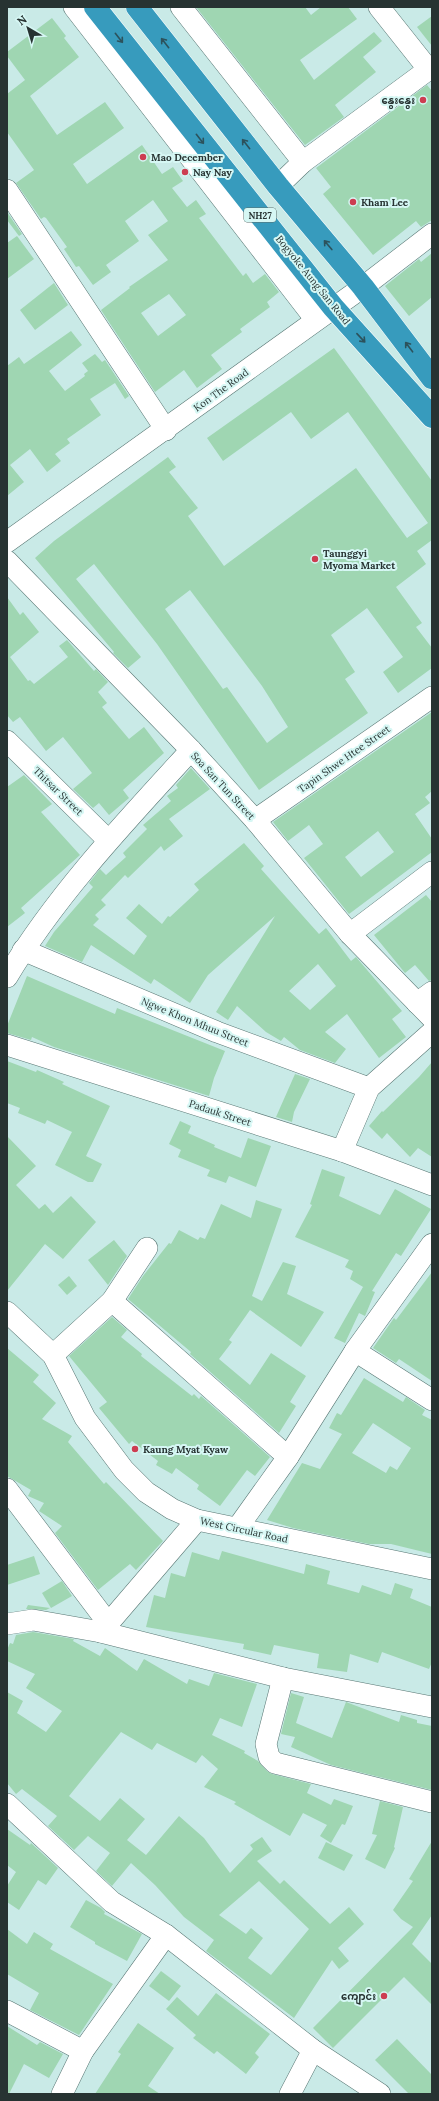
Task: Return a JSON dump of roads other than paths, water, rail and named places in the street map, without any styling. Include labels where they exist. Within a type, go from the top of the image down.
[{"type":"highway","name":"Bogyoke Aung San Road","points":[[95,7],[333,307],[432,417]]},
{"type":"highway","points":[[137,7],[278,186],[363,287],[432,378]]},
{"type":"street","points":[[74,7],[316,320]]},
{"type":"street","points":[[181,7],[303,162]]},
{"type":"street","points":[[278,186],[303,162],[430,68],[379,7]]},
{"type":"street","points":[[7,190],[166,430]]},
{"type":"street","name":"Kon The Road","points":[[7,542],[166,430],[333,307],[363,287],[432,234]]},
{"type":"street","name":"Soa San Tun Street","points":[[7,561],[191,750],[255,820],[350,934],[425,998],[432,1018]]},
{"type":"street","name":"Tapin Shwe Htee Street","points":[[255,820],[432,697]]},
{"type":"street","name":"Thitsar Street","points":[[7,741],[108,840]]},
{"type":"street","points":[[7,977],[23,950],[108,840],[191,750]]},
{"type":"street","points":[[350,934],[432,872]]},
{"type":"street","name":"Ngwe Khon Mhuu Street","points":[[23,950],[217,1032],[369,1088]]},
{"type":"street","points":[[342,1152],[369,1088],[432,1032]]},
{"type":"street","name":"Padauk Street","points":[[7,1045],[342,1152],[432,1185]]},
{"type":"street","points":[[238,1527],[288,1457],[356,1351],[432,1244]]},
{"type":"street","points":[[53,1355],[112,1301],[148,1248]]},
{"type":"street","points":[[112,1301],[288,1457]]},
{"type":"street","name":"West Circular Road","points":[[7,1312],[53,1355],[85,1418],[124,1470],[146,1492],[172,1509],[197,1520],[238,1527],[432,1569]]},
{"type":"street","points":[[356,1351],[432,1400]]},
{"type":"street","points":[[7,1489],[105,1628]]},
{"type":"street","points":[[105,1628],[197,1520]]},
{"type":"street","points":[[7,1624],[34,1620],[105,1628],[282,1678],[432,1707]]},
{"type":"street","points":[[282,1678],[266,1744],[268,1757],[275,1763],[432,1802]]},
{"type":"street","points":[[7,1804],[112,1902],[166,1934],[313,2050],[380,2094]]},
{"type":"street","points":[[62,2094],[83,2051],[166,1934]]},
{"type":"street","points":[[7,2011],[83,2051]]},
{"type":"street","points":[[290,2094],[313,2050]]},
{"type":"place","name":"နွေးနွေး","points":[[423,100]]},
{"type":"place","name":"Mao December","points":[[143,157]]},
{"type":"place","name":"Nay Nay","points":[[185,172]]},
{"type":"place","name":"Kham Lee","points":[[353,202]]},
{"type":"place","name":"Taunggyi Myoma Market","points":[[315,559]]},
{"type":"place","name":"Kaung Myat Kyaw","points":[[135,1449]]},
{"type":"place","name":"ကျောင်း","points":[[384,1996]]}]
